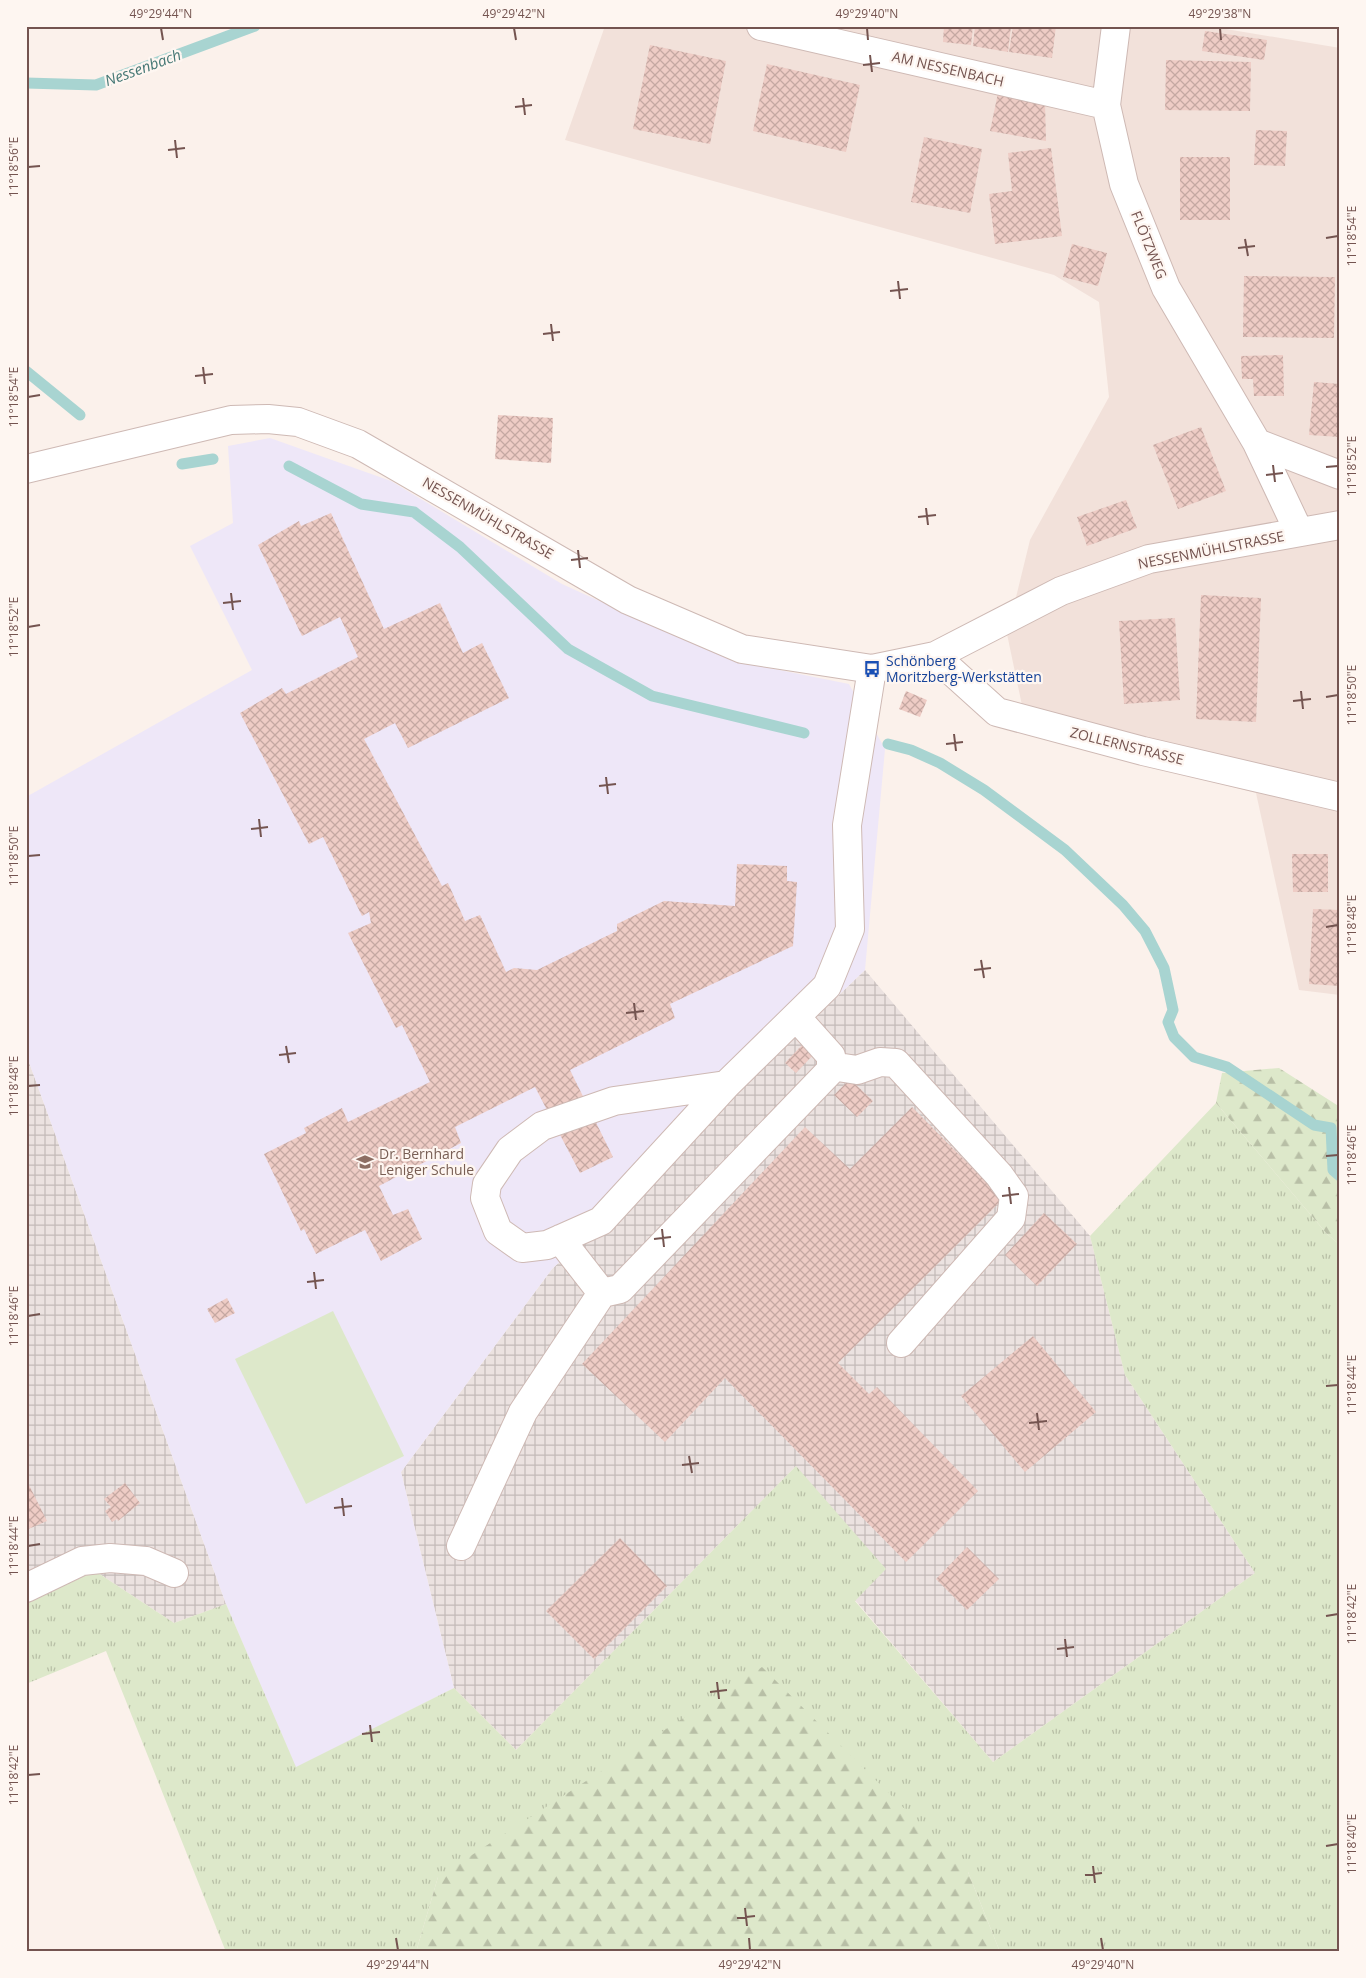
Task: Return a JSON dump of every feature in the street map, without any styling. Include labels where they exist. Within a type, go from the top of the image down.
[{"type":"street","name":"AM NESSENBACH","points":[[761,26],[1106,105]]},
{"type":"street","name":"FLÖTZWEG","points":[[1116,26],[1106,105],[1124,184],[1166,288],[1257,443],[1299,532]]},
{"type":"street","name":"NESSENMÜHLSTRASSE","points":[[26,469],[231,420],[268,419],[298,422],[358,444],[628,600],[742,649],[872,669],[935,656],[1062,591],[1149,559],[1340,525]]},
{"type":"street","points":[[1257,443],[1340,475]]},
{"type":"street","name":"ZOLLERNSTRASSE","points":[[935,656],[997,712],[1143,751],[1340,798]]},
{"type":"street","points":[[726,1085],[614,1101],[542,1126],[510,1150],[487,1184],[485,1198],[498,1231],[522,1248],[547,1246],[601,1221],[726,1085],[827,986],[850,930],[847,825],[872,669]]},
{"type":"street","points":[[461,1546],[523,1412],[602,1293],[620,1288],[831,1070],[831,1056],[796,1017]]},
{"type":"street","points":[[832,1066],[857,1070],[880,1062],[896,1063],[999,1175],[1014,1196],[1011,1218],[901,1343]]},
{"type":"street","points":[[560,1239],[602,1293]]},
{"type":"street","points":[[26,1588],[82,1561],[110,1558],[146,1561],[174,1573]]},
{"type":"shaded area","points":[[605,26],[1208,26],[1340,48],[1340,995],[1299,990],[1256,793],[1028,734],[1007,634],[1030,540],[1109,397],[1099,302],[1054,275],[565,140]]},
{"type":"shaded area","name":"Dr. Bernhard Leniger Schule","points":[[270,438],[391,481],[562,584],[690,642],[745,663],[849,684],[885,749],[865,970],[552,1269],[401,1472],[454,1688],[296,1768],[226,1604],[26,1054],[26,797],[252,670],[190,546],[233,523],[228,446]]},
{"type":"shaded area","points":[[865,970],[1090,1236],[1125,1375],[1255,1573],[993,1762],[855,1600],[796,1466],[516,1750],[454,1688],[401,1472],[552,1269]]},
{"type":"shaded area","points":[[26,1054],[226,1604],[174,1623],[95,1571],[26,1604]]},
{"type":"green space","points":[[1279,1068],[1340,1107],[1340,1245],[1327,1234],[1216,1103],[1222,1073]]},
{"type":"green space","points":[[1216,1103],[1327,1234],[1340,1245],[1340,1952],[1000,1952],[968,1872],[438,1877],[416,1952],[226,1952],[106,1651],[26,1684],[26,1604],[95,1571],[174,1623],[226,1604],[296,1767],[454,1688],[516,1750],[796,1466],[886,1569],[855,1601],[993,1762],[1255,1573],[1125,1375],[1090,1236]]},
{"type":"green space","points":[[333,1311],[404,1456],[306,1504],[235,1359]]},
{"type":"green space","points":[[762,1667],[968,1872],[1000,1952],[416,1952],[438,1877]]},
{"type":"building","points":[[944,26],[973,26],[971,45],[943,42]]},
{"type":"building","points":[[975,26],[1011,26],[1008,52],[973,46]]},
{"type":"building","points":[[1013,26],[1056,26],[1052,58],[1009,52]]},
{"type":"building","points":[[1205,31],[1267,40],[1264,60],[1202,51]]},
{"type":"building","points":[[650,45],[726,61],[710,144],[633,129]]},
{"type":"building","points":[[1166,60],[1251,62],[1250,111],[1165,110]]},
{"type":"building","points":[[767,64],[860,85],[846,152],[753,131]]},
{"type":"building","points":[[998,93],[1045,102],[1046,141],[990,131]]},
{"type":"building","points":[[1256,130],[1287,131],[1285,166],[1254,165]]},
{"type":"building","points":[[924,137],[982,149],[970,213],[911,202]]},
{"type":"building","points":[[1051,148],[1062,236],[995,244],[989,194],[1012,191],[1008,153]]},
{"type":"building","points":[[1180,157],[1230,157],[1230,220],[1180,220]]},
{"type":"building","points":[[1072,244],[1107,253],[1098,286],[1063,277]]},
{"type":"building","points":[[1244,276],[1335,277],[1334,338],[1243,337]]},
{"type":"building","points":[[1283,355],[1284,396],[1254,396],[1253,379],[1242,379],[1241,356]]},
{"type":"building","points":[[1314,382],[1340,384],[1340,437],[1309,435]]},
{"type":"building","points":[[498,415],[553,418],[551,463],[495,459]]},
{"type":"building","points":[[1201,427],[1226,491],[1178,509],[1153,445]]},
{"type":"building","points":[[1126,500],[1137,528],[1087,546],[1077,517]]},
{"type":"building","points":[[331,513],[384,629],[440,603],[463,653],[482,643],[509,698],[408,748],[395,723],[364,739],[442,886],[448,883],[465,921],[480,915],[506,972],[514,968],[537,970],[617,931],[617,924],[664,901],[735,906],[737,864],[787,866],[787,881],[797,882],[793,946],[670,1004],[675,1018],[570,1070],[613,1157],[580,1173],[535,1087],[455,1127],[461,1143],[379,1186],[393,1215],[408,1209],[422,1239],[381,1261],[365,1230],[316,1254],[304,1229],[301,1231],[264,1154],[306,1133],[304,1128],[342,1108],[348,1122],[430,1082],[402,1025],[396,1028],[348,933],[371,923],[369,912],[362,916],[323,837],[309,844],[240,713],[282,688],[286,694],[358,657],[340,617],[302,636],[258,545],[299,521],[301,526]]},
{"type":"building","points":[[1201,595],[1261,598],[1256,722],[1196,719]]},
{"type":"building","points":[[1175,618],[1180,700],[1124,704],[1119,621]]},
{"type":"building","points":[[906,691],[927,700],[920,717],[899,709]]},
{"type":"building","points":[[1292,854],[1328,854],[1328,892],[1293,892]]},
{"type":"building","points":[[1313,909],[1340,910],[1340,986],[1309,984]]},
{"type":"building","points":[[804,1043],[815,1053],[796,1073],[785,1063]]},
{"type":"building","points":[[850,1079],[873,1101],[857,1117],[834,1095]]},
{"type":"building","points":[[912,1107],[1003,1199],[838,1363],[869,1394],[877,1387],[978,1491],[906,1562],[725,1378],[665,1442],[582,1364],[805,1127],[850,1169]]},
{"type":"building","points":[[1044,1213],[1077,1244],[1037,1286],[1005,1255]]},
{"type":"building","points":[[227,1298],[235,1313],[215,1323],[207,1309]]},
{"type":"building","points":[[1033,1336],[1096,1412],[1025,1472],[961,1396]]},
{"type":"building","points":[[26,1479],[47,1521],[26,1530]]},
{"type":"building","points":[[125,1483],[140,1503],[118,1521],[117,1519],[112,1522],[105,1511],[111,1507],[104,1499]]},
{"type":"building","points":[[620,1538],[667,1586],[594,1659],[546,1611]]},
{"type":"building","points":[[967,1547],[999,1579],[967,1610],[936,1579]]},
{"type":"waterway","name":"Nessenbach","points":[[26,83],[96,85],[255,26]]},
{"type":"waterway","points":[[26,371],[80,415]]},
{"type":"waterway","points":[[182,464],[213,459]]},
{"type":"waterway","points":[[289,466],[361,504],[414,512],[460,547],[568,649],[652,696],[804,733]]},
{"type":"waterway","points":[[888,744],[911,750],[940,763],[984,790],[1065,850],[1123,905],[1145,931],[1164,968],[1173,1010],[1168,1022],[1174,1037],[1194,1057],[1227,1067],[1314,1125],[1331,1128],[1333,1170],[1340,1176]]},
{"type":"place","name":"Schönberg Moritzberg-Werkstätten","points":[[872,669]]},
{"type":"place","name":"Dr. Bernhard Leniger Schule","points":[[365,1162]]}]
